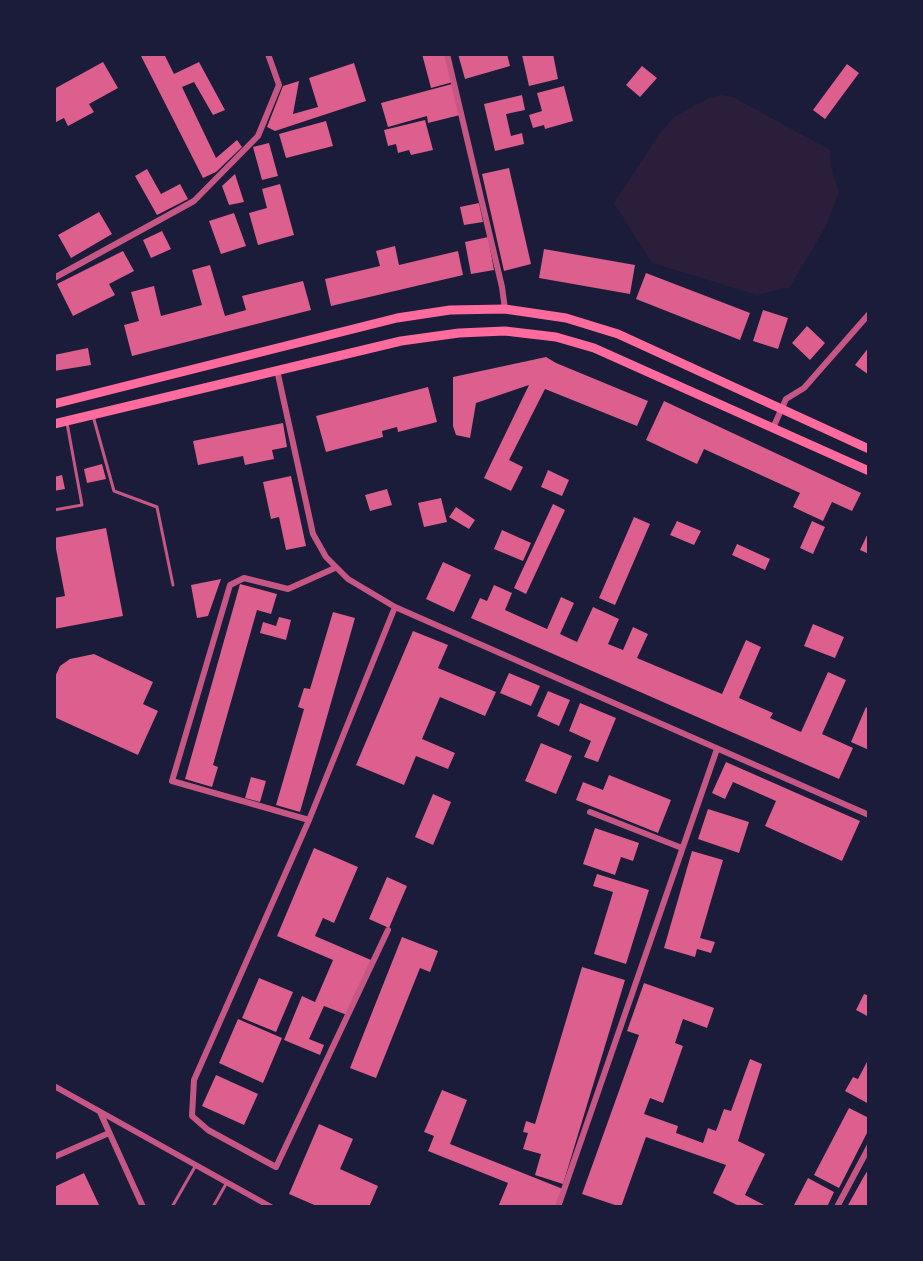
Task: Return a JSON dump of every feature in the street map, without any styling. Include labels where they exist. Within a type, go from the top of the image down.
[{"type":"main road","points":[[54,404],[397,318],[450,310],[505,309],[566,318],[618,334],[869,449]]},
{"type":"main road","points":[[54,424],[277,370],[440,335],[496,331],[535,334],[574,342],[613,356],[869,471]]},
{"type":"street","points":[[54,278],[194,201],[258,136],[279,85],[268,54]]},
{"type":"street","points":[[447,54],[502,287],[505,309]]},
{"type":"street","points":[[773,428],[786,399],[804,388],[869,314]]},
{"type":"street","points":[[277,370],[313,534],[335,568],[364,591],[395,607],[869,815]]},
{"type":"street","points":[[309,820],[172,781],[230,585],[244,578],[288,589],[335,568]]},
{"type":"street","points":[[388,930],[276,1167],[208,1130],[192,1116],[194,1080],[309,820],[395,607]]},
{"type":"street","points":[[558,1207],[717,749]]},
{"type":"street","points":[[590,812],[682,848]]},
{"type":"street","points":[[54,1086],[271,1207]]},
{"type":"street","points":[[99,1111],[143,1207]]},
{"type":"street","points":[[54,1157],[109,1133]]},
{"type":"street","points":[[837,1207],[869,1147]]},
{"type":"lane","points":[[92,415],[114,491],[157,507],[173,585]]},
{"type":"lane","points":[[54,510],[82,505],[67,421]]},
{"type":"lane","points":[[172,1207],[196,1165]]},
{"type":"lane","points":[[213,1207],[227,1182]]},
{"type":"shaded area","points":[[723,95],[735,98],[830,150],[831,167],[839,192],[826,226],[790,287],[757,295],[652,263],[614,203],[659,134],[674,117],[710,97]]},
{"type":"building","points":[[140,54],[164,54],[174,74],[199,62],[225,110],[213,115],[194,82],[182,87],[216,158],[237,140],[242,147],[216,172],[203,178]]},
{"type":"building","points":[[422,54],[445,54],[453,82],[431,88]]},
{"type":"building","points":[[458,54],[507,54],[510,66],[465,79]]},
{"type":"building","points":[[553,54],[558,79],[529,86],[522,55]]},
{"type":"building","points":[[103,62],[118,88],[89,104],[94,112],[68,126],[64,118],[54,123],[54,89]]},
{"type":"building","points":[[354,63],[366,101],[275,131],[267,127],[283,86],[299,81],[293,114],[318,107],[309,78]]},
{"type":"building","points":[[847,64],[859,73],[825,119],[813,110]]},
{"type":"building","points":[[642,66],[657,78],[640,97],[626,85]]},
{"type":"building","points":[[452,84],[460,115],[428,123],[427,116],[388,127],[381,103]]},
{"type":"building","points":[[564,86],[573,121],[545,129],[544,125],[533,128],[529,115],[542,111],[537,93]]},
{"type":"building","points":[[522,95],[525,110],[506,114],[511,136],[522,133],[524,144],[495,151],[484,104]]},
{"type":"building","points":[[425,120],[433,150],[411,155],[409,150],[398,153],[396,144],[388,146],[384,130]]},
{"type":"building","points":[[326,121],[333,146],[286,158],[279,134]]},
{"type":"building","points":[[269,143],[278,176],[262,180],[253,147]]},
{"type":"building","points":[[509,168],[531,264],[504,271],[482,174]]},
{"type":"building","points":[[147,169],[161,194],[180,184],[188,199],[157,215],[135,176]]},
{"type":"building","points":[[235,174],[244,202],[229,205],[222,186]]},
{"type":"building","points":[[280,184],[294,235],[258,245],[249,213],[267,208],[262,189]]},
{"type":"building","points":[[479,203],[483,222],[464,225],[460,207]]},
{"type":"building","points":[[99,212],[112,234],[71,258],[58,235]]},
{"type":"building","points":[[234,213],[246,246],[221,254],[209,221]]},
{"type":"building","points":[[162,231],[171,249],[151,258],[143,240]]},
{"type":"building","points":[[488,237],[494,270],[471,274],[465,242]]},
{"type":"building","points":[[395,246],[399,265],[458,251],[463,275],[331,306],[325,279],[380,266],[376,251]]},
{"type":"building","points":[[544,249],[635,265],[630,294],[539,278]]},
{"type":"building","points":[[123,251],[134,271],[109,284],[115,295],[73,316],[57,284]]},
{"type":"building","points":[[210,265],[225,316],[246,310],[242,296],[303,281],[311,310],[132,356],[124,325],[139,321],[131,292],[154,286],[161,316],[202,305],[192,270]]},
{"type":"building","points":[[646,273],[750,313],[740,340],[636,299]]},
{"type":"building","points":[[763,310],[788,318],[778,349],[753,341]]},
{"type":"building","points":[[807,326],[825,343],[810,360],[792,343]]},
{"type":"building","points":[[869,347],[869,375],[855,365]]},
{"type":"building","points":[[88,348],[91,365],[54,371],[54,355]]},
{"type":"building","points":[[546,357],[648,401],[637,426],[545,389],[509,460],[523,467],[511,491],[484,478],[529,385],[476,403],[470,438],[456,435],[453,426],[453,377]]},
{"type":"building","points":[[428,387],[437,422],[398,432],[397,427],[382,431],[383,437],[326,452],[316,416]]},
{"type":"building","points":[[664,401],[861,493],[852,511],[832,502],[823,521],[793,507],[800,493],[704,449],[697,464],[646,440]]},
{"type":"building","points":[[283,423],[287,447],[272,450],[274,459],[245,465],[243,456],[198,465],[193,441]]},
{"type":"building","points":[[102,464],[106,479],[87,483],[84,469]]},
{"type":"building","points":[[548,470],[569,480],[562,496],[541,487]]},
{"type":"building","points":[[62,475],[65,489],[54,491],[54,477]]},
{"type":"building","points":[[291,476],[306,546],[286,550],[279,517],[271,519],[263,482]]},
{"type":"building","points":[[387,489],[392,505],[370,511],[365,495]]},
{"type":"building","points":[[441,498],[447,522],[424,527],[418,503]]},
{"type":"building","points":[[553,504],[565,510],[526,594],[514,588]]},
{"type":"building","points":[[456,507],[475,520],[469,529],[449,517]]},
{"type":"building","points":[[634,517],[650,524],[615,605],[599,598]]},
{"type":"building","points":[[677,521],[701,531],[694,545],[670,535]]},
{"type":"building","points":[[812,521],[825,527],[813,554],[800,548]]},
{"type":"building","points":[[106,528],[123,616],[54,629],[54,598],[65,596],[54,538]]},
{"type":"building","points":[[502,530],[531,543],[523,561],[494,549]]},
{"type":"building","points":[[869,531],[869,554],[860,550]]},
{"type":"building","points":[[737,544],[770,559],[765,570],[732,555]]},
{"type":"building","points":[[443,562],[471,575],[454,612],[426,599]]},
{"type":"building","points":[[221,579],[208,616],[197,618],[191,585]]},
{"type":"building","points":[[240,584],[277,594],[271,614],[257,610],[213,765],[218,767],[212,787],[185,779]]},
{"type":"building","points":[[494,585],[512,593],[505,610],[547,629],[561,597],[574,603],[560,634],[577,642],[593,607],[619,619],[608,644],[623,650],[633,627],[648,634],[637,658],[722,694],[746,640],[761,647],[739,698],[773,713],[770,718],[801,732],[828,672],[846,680],[822,734],[853,748],[839,779],[471,618],[480,598],[487,601]]},
{"type":"building","points":[[333,612],[355,618],[300,812],[276,805],[304,709],[298,707],[304,688],[310,689]]},
{"type":"building","points":[[279,617],[291,620],[286,640],[260,633],[263,622],[276,626]]},
{"type":"building","points":[[813,624],[844,637],[835,658],[804,646]]},
{"type":"building","points":[[413,631],[448,645],[438,668],[496,692],[485,716],[440,697],[422,739],[455,753],[448,769],[416,756],[404,785],[356,765]]},
{"type":"building","points":[[94,654],[153,682],[143,704],[158,711],[138,755],[54,717],[54,679],[60,666],[70,659]]},
{"type":"building","points":[[509,673],[540,686],[531,706],[500,693]]},
{"type":"building","points":[[548,691],[570,700],[559,726],[537,716]]},
{"type":"building","points":[[580,703],[616,718],[598,762],[584,757],[591,741],[569,731]]},
{"type":"building","points":[[866,707],[869,709],[869,750],[851,742]]},
{"type":"building","points":[[541,743],[572,756],[556,794],[525,781]]},
{"type":"building","points":[[726,762],[860,821],[842,861],[765,826],[776,801],[733,782],[725,799],[712,793]]},
{"type":"building","points":[[609,775],[671,800],[658,833],[576,800],[583,782],[603,790]]},
{"type":"building","points":[[251,777],[266,781],[260,802],[245,798]]},
{"type":"building","points":[[433,794],[451,802],[433,845],[415,837]]},
{"type":"building","points":[[708,809],[749,822],[739,853],[698,839]]},
{"type":"building","points":[[595,828],[639,843],[633,861],[621,857],[615,875],[583,864]]},
{"type":"building","points":[[314,848],[358,867],[334,923],[323,918],[315,936],[371,960],[347,1015],[324,1006],[309,1039],[324,1045],[320,1055],[284,1040],[302,996],[315,1002],[333,960],[277,936]]},
{"type":"building","points":[[692,851],[723,860],[700,938],[715,942],[711,953],[697,949],[695,957],[664,948]]},
{"type":"building","points":[[597,874],[649,890],[626,964],[594,954],[613,892],[593,886]]},
{"type":"building","points":[[387,877],[407,886],[389,928],[369,919]]},
{"type":"building","points":[[402,937],[438,951],[430,972],[420,968],[376,1078],[350,1068]]},
{"type":"building","points":[[582,967],[625,980],[563,1184],[535,1175],[541,1154],[523,1149],[528,1133],[523,1132],[526,1121],[535,1124]]},
{"type":"building","points":[[259,978],[293,992],[276,1032],[242,1018]]},
{"type":"building","points":[[644,983],[714,1008],[707,1028],[683,1019],[675,1043],[683,1046],[663,1103],[650,1098],[644,1114],[678,1126],[676,1133],[703,1143],[708,1128],[716,1131],[724,1109],[731,1111],[750,1059],[762,1064],[738,1141],[765,1154],[745,1195],[768,1207],[741,1207],[713,1193],[726,1165],[646,1137],[621,1207],[582,1194],[639,1035],[627,1031]]},
{"type":"building","points":[[869,992],[869,1017],[856,1010],[864,994],[867,995]]},
{"type":"building","points":[[238,1019],[282,1038],[263,1083],[219,1063]]},
{"type":"building","points":[[869,1058],[869,1104],[845,1091],[853,1077],[858,1079]]},
{"type":"building","points":[[216,1075],[258,1094],[244,1125],[202,1106]]},
{"type":"building","points":[[442,1090],[467,1100],[450,1144],[563,1189],[556,1207],[498,1207],[508,1183],[428,1151],[434,1136],[424,1132]]},
{"type":"building","points":[[849,1108],[869,1118],[869,1129],[839,1188],[814,1175]]},
{"type":"building","points":[[319,1124],[353,1139],[340,1169],[378,1186],[369,1207],[319,1207],[289,1194]]},
{"type":"building","points":[[869,1168],[869,1207],[847,1207],[863,1178]]},
{"type":"building","points":[[84,1173],[100,1207],[54,1207],[54,1187]]},
{"type":"building","points":[[808,1178],[834,1192],[827,1207],[793,1207]]}]
